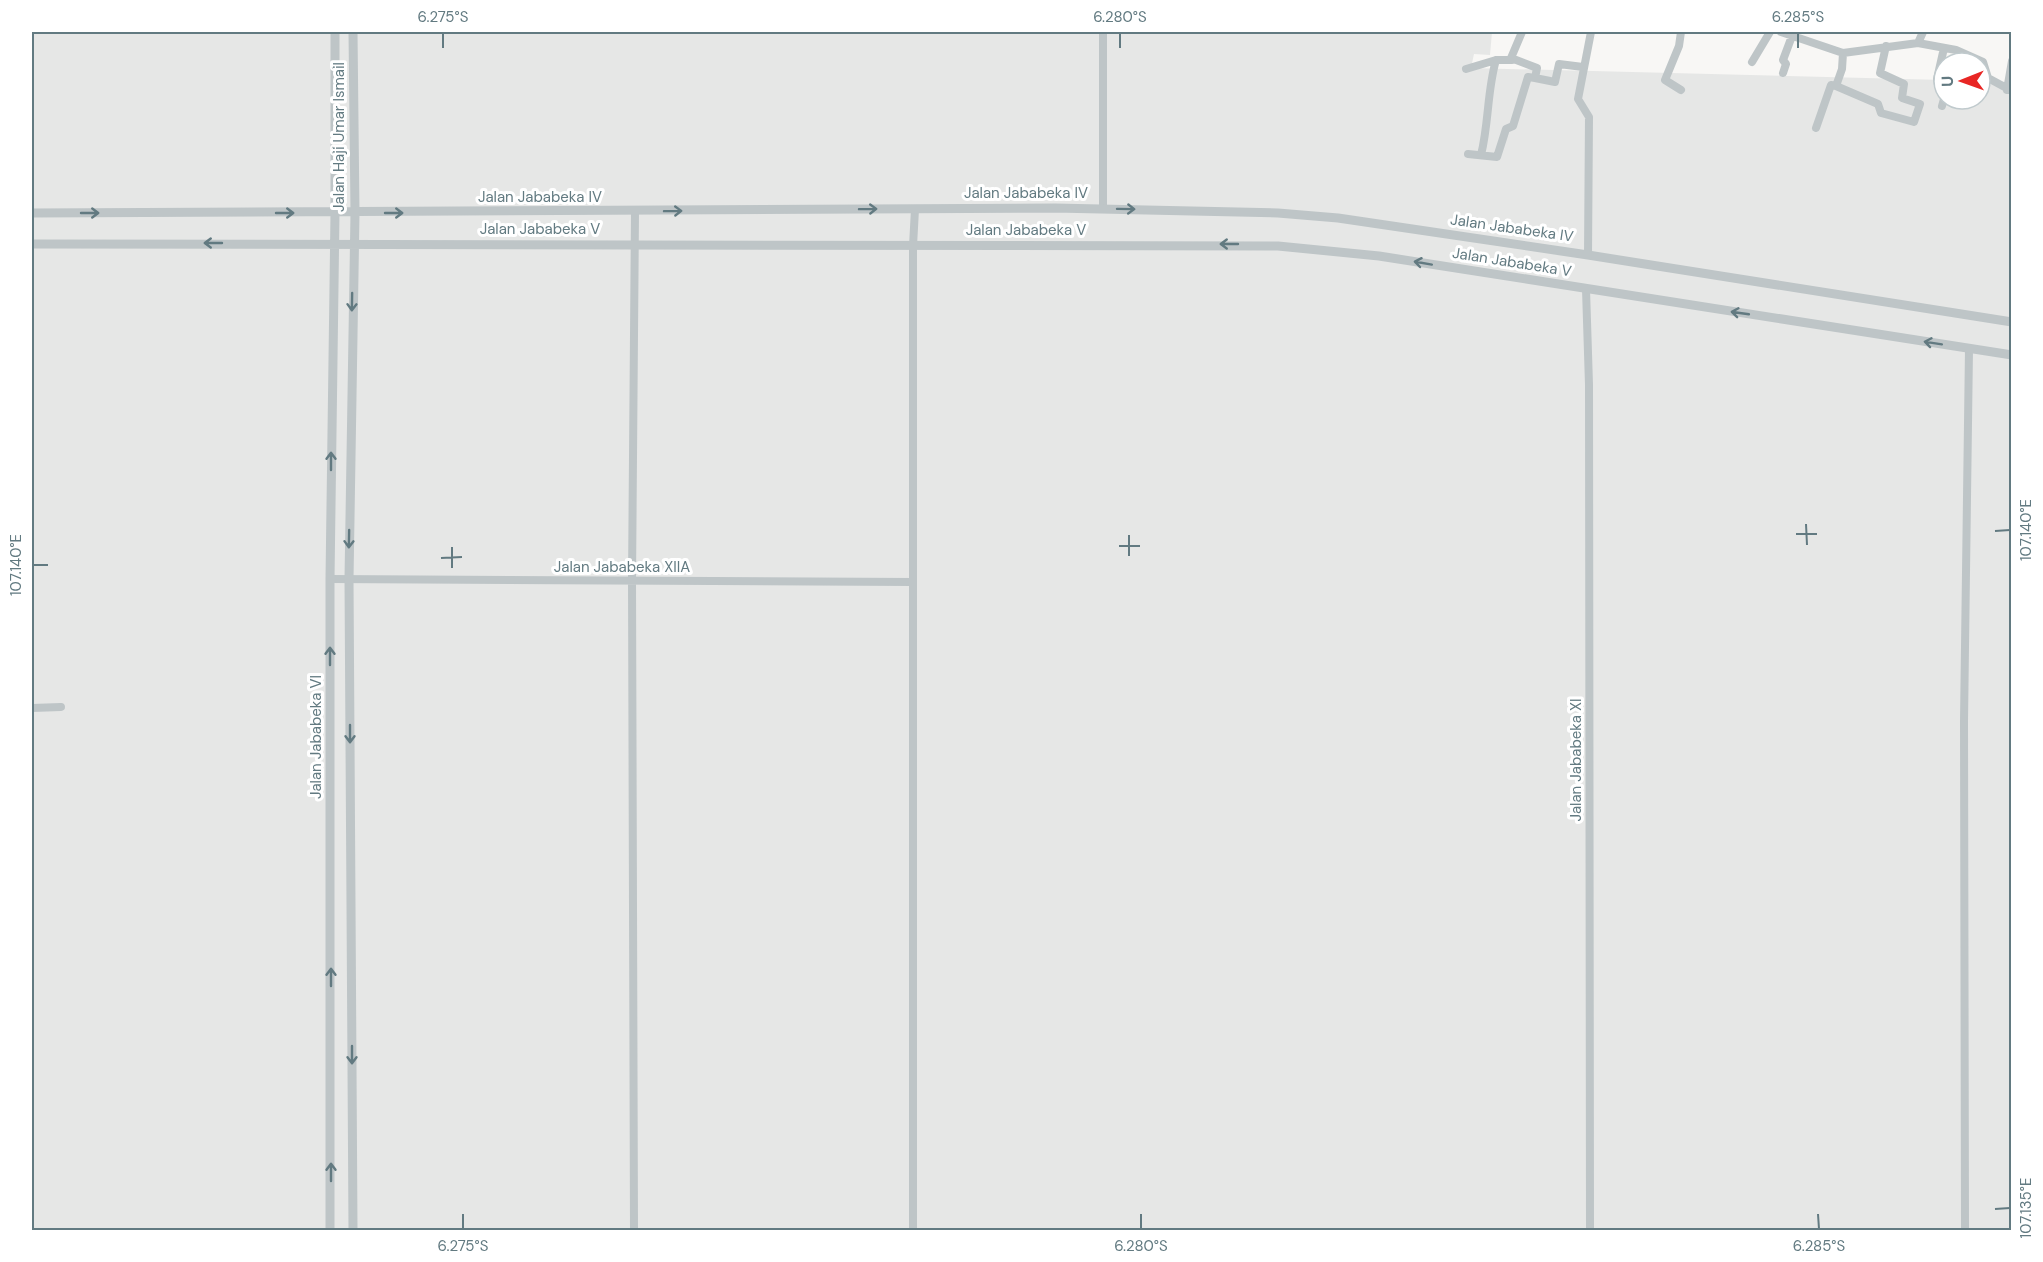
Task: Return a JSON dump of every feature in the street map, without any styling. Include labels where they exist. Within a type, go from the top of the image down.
[{"type":"street","name":"Jalan Haji Umar Ismail","points":[[334,243],[335,32]]},
{"type":"street","name":"Jalan Haji Umar Ismail","points":[[353,32],[355,213],[353,243]]},
{"type":"street","points":[[1103,32],[1103,208]]},
{"type":"street","points":[[1512,60],[1511,56],[1522,32]]},
{"type":"street","points":[[1588,255],[1589,117],[1578,99],[1582,67],[1591,32]]},
{"type":"street","points":[[1681,32],[1679,46],[1665,80],[1681,90]]},
{"type":"street","points":[[1752,62],[1770,32]]},
{"type":"street","points":[[1781,32],[1844,53],[1918,43],[1944,48],[1983,62],[1988,78],[2009,91],[2012,61]]},
{"type":"street","points":[[1918,43],[1923,32]]},
{"type":"street","points":[[1783,73],[1786,64],[1783,60],[1792,36]]},
{"type":"street","points":[[1816,128],[1831,85],[1878,104],[1881,113],[1914,122],[1920,104],[1902,98],[1904,84],[1880,73],[1886,46]]},
{"type":"street","points":[[1836,86],[1842,69],[1844,53]]},
{"type":"street","points":[[1481,155],[1487,123],[1489,90],[1496,60]]},
{"type":"street","points":[[1466,69],[1496,60],[1512,60],[1536,68],[1535,78]]},
{"type":"street","points":[[1468,154],[1498,155],[1506,129],[1513,126],[1517,116],[1528,77],[1552,83],[1555,82],[1559,64],[1582,67]]},
{"type":"street","points":[[913,1230],[913,246],[915,208]]},
{"type":"street","name":"Jalan Jababeka IV","points":[[32,213],[635,212],[1103,208],[1311,215],[1588,255],[2012,322]]},
{"type":"street","points":[[634,1230],[632,580],[635,212]]},
{"type":"street","name":"Jalan Jababeka VI","points":[[330,1230],[330,579],[334,243]]},
{"type":"street","points":[[353,243],[349,579],[353,1230]]},
{"type":"street","name":"Jalan Jababeka V","points":[[32,244],[913,246],[1233,244],[1288,247],[1379,256],[2012,355]]},
{"type":"street","name":"Jalan Jababeka XI","points":[[1586,290],[1589,394],[1590,1230]]},
{"type":"street","points":[[1965,1230],[1964,721],[1969,349]]},
{"type":"street","name":"Jalan Jababeka XIIA","points":[[330,579],[913,582]]},
{"type":"street","points":[[32,708],[61,707]]},
{"type":"shaded area","points":[[32,32],[1492,32],[1490,55],[1474,54],[1471,68],[1932,80],[1932,111],[1992,111],[1992,81],[2011,82],[2011,1230],[32,1230]]}]
